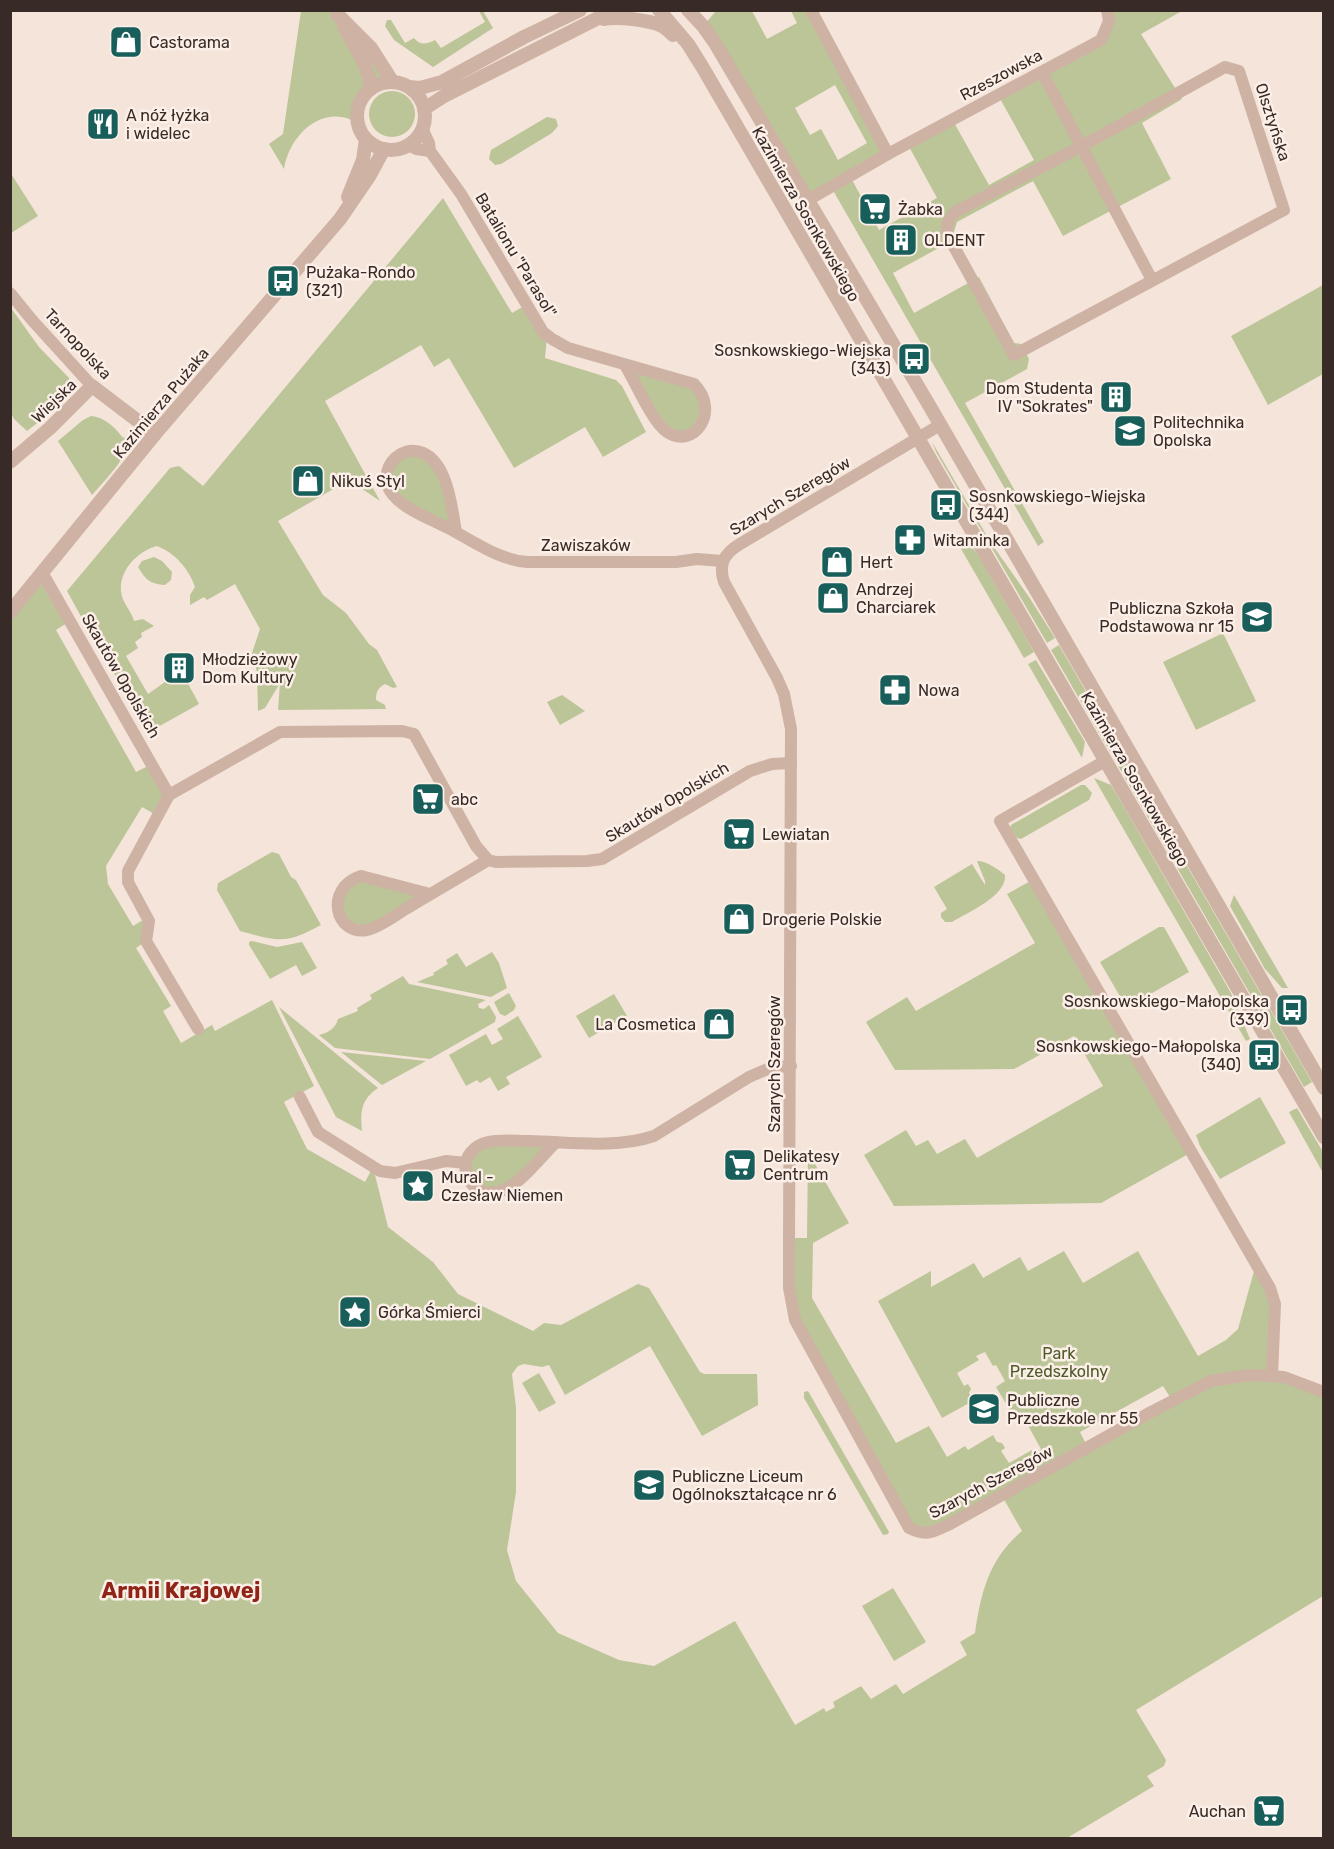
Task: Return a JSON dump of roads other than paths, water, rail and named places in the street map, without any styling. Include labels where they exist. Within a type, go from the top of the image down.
[{"type":"street","points":[[409,87],[421,100],[424,109],[422,128],[415,140],[395,149],[384,149],[374,145],[361,132],[357,114],[361,99],[372,87],[392,81],[420,88],[442,82],[524,37],[580,10]]},
{"type":"street","points":[[424,109],[444,96],[614,10]]},
{"type":"street","points":[[646,10],[657,10]]},
{"type":"street","name":"Kazimierza Sosnkowskiego","points":[[657,10],[687,44],[704,68],[1105,761],[1322,1129]]},
{"type":"street","name":"Kazimierza Sosnkowskiego","points":[[688,10],[704,26],[940,425],[1323,1088]]},
{"type":"street","points":[[695,10],[704,26]]},
{"type":"street","points":[[811,10],[888,154]]},
{"type":"street","name":"Rzeszowska","points":[[808,201],[888,154],[1101,40],[1109,21],[1107,10]]},
{"type":"street","points":[[336,12],[371,48],[392,81]]},
{"type":"street","points":[[336,12],[365,65],[372,87]]},
{"type":"street","points":[[595,20],[619,17],[656,24],[663,26],[687,44]]},
{"type":"street","name":"Olsztyńska","points":[[1225,67],[1239,71],[1284,210],[1152,280],[1014,355],[948,236],[946,228],[955,212],[1082,146],[1225,67]]},
{"type":"street","points":[[1042,72],[1152,280]]},
{"type":"street","name":"Batalionu \"Parasol\"","points":[[422,128],[430,151],[461,194],[543,332],[568,348],[694,384],[703,396],[706,408],[700,428],[691,433],[678,435],[661,427],[625,365]]},
{"type":"street","name":"Kazimierza Pużaka","points":[[340,219],[363,160],[366,139]]},
{"type":"street","points":[[408,145],[430,151]]},
{"type":"street","name":"Kazimierza Pużaka","points":[[10,612],[155,434],[340,219],[370,175],[384,149]]},
{"type":"street","name":"Tarnopolska","points":[[10,293],[92,386],[155,434]]},
{"type":"street","name":"Wiejska","points":[[10,462],[50,428],[92,386]]},
{"type":"street","points":[[919,438],[940,425]]},
{"type":"street","name":"Szarych Szeregów","points":[[919,438],[740,544],[729,551],[722,561],[723,582],[784,694],[791,729],[789,1247],[791,1307],[795,1320],[909,1528],[921,1534],[931,1533],[950,1524],[1203,1384],[1248,1375],[1272,1376],[1284,1377],[1323,1392]]},
{"type":"street","name":"Zawiszaków","points":[[456,532],[449,492],[437,465],[432,458],[421,451],[401,453],[388,468],[387,482],[391,492],[399,501],[456,532],[501,556],[517,561],[676,562],[697,559],[722,561]]},
{"type":"street","name":"Skautów Opolskich","points":[[43,574],[170,795]]},
{"type":"street","points":[[198,1029],[147,941],[149,921],[128,882],[128,871],[170,795],[280,732],[402,731],[414,734],[476,846],[488,860],[379,925],[366,930],[352,928],[343,921],[337,908],[342,888],[351,880],[361,876],[430,894]]},
{"type":"street","points":[[1105,761],[1000,821],[1270,1288],[1275,1304],[1272,1376]]},
{"type":"street","name":"Skautów Opolskich","points":[[488,860],[496,862],[602,859],[750,771],[771,764],[790,763]]},
{"type":"street","points":[[556,1142],[511,1187],[499,1192],[485,1193],[473,1185],[467,1174],[466,1163],[471,1152],[487,1142],[556,1142],[619,1143],[644,1139],[654,1136],[749,1077],[770,1068],[791,1066]]},
{"type":"street","points":[[300,1097],[318,1132],[380,1171],[395,1173],[446,1161],[466,1163]]},
{"type":"place","name":"Castorama","points":[[126,42]]},
{"type":"place","name":"A nóż łyżka i widelec","points":[[103,124]]},
{"type":"place","name":"Żabka","points":[[875,209]]},
{"type":"place","name":"OLDENT","points":[[901,240]]},
{"type":"place","name":"Pużaka-Rondo (321)","points":[[283,281]]},
{"type":"place","name":"Sosnkowskiego-Wiejska (343)","points":[[914,359]]},
{"type":"place","name":"Dom Studenta IV \"Sokrates\"","points":[[1116,397]]},
{"type":"place","name":"Politechnika Opolska","points":[[1130,431]]},
{"type":"place","name":"Nikuś Styl","points":[[308,481]]},
{"type":"place","name":"Sosnkowskiego-Wiejska (344)","points":[[946,505]]},
{"type":"place","name":"Witaminka","points":[[910,540]]},
{"type":"place","name":"Hert","points":[[837,562]]},
{"type":"place","name":"Andrzej Charciarek","points":[[833,598]]},
{"type":"place","name":"Publiczna Szkoła Podstawowa nr 15","points":[[1257,617]]},
{"type":"place","name":"Młodzieżowy Dom Kultury","points":[[179,668]]},
{"type":"place","name":"Nowa","points":[[895,690]]},
{"type":"place","name":"abc","points":[[428,799]]},
{"type":"place","name":"Lewiatan","points":[[739,834]]},
{"type":"place","name":"Drogerie Polskie","points":[[739,919]]},
{"type":"place","name":"Sosnkowskiego-Małopolska (339)","points":[[1292,1010]]},
{"type":"place","name":"La Cosmetica","points":[[719,1024]]},
{"type":"place","name":"Sosnkowskiego-Małopolska (340)","points":[[1264,1055]]},
{"type":"place","name":"Delikatesy Centrum","points":[[740,1165]]},
{"type":"place","name":"Mural - Czesław Niemen","points":[[418,1186]]},
{"type":"place","name":"Górka Śmierci","points":[[355,1312]]},
{"type":"place","name":"Publiczne Przedszkole nr 55","points":[[984,1409]]},
{"type":"place","name":"Publiczne Liceum Ogólnokształcące nr 6","points":[[649,1485]]},
{"type":"place","name":"Auchan","points":[[1269,1811]]},
{"type":"district","name":"Armii Krajowej","points":[[181,1590]]},
{"type":"park label","name":"Park Przedszkolny","points":[[1059,1362]]}]
